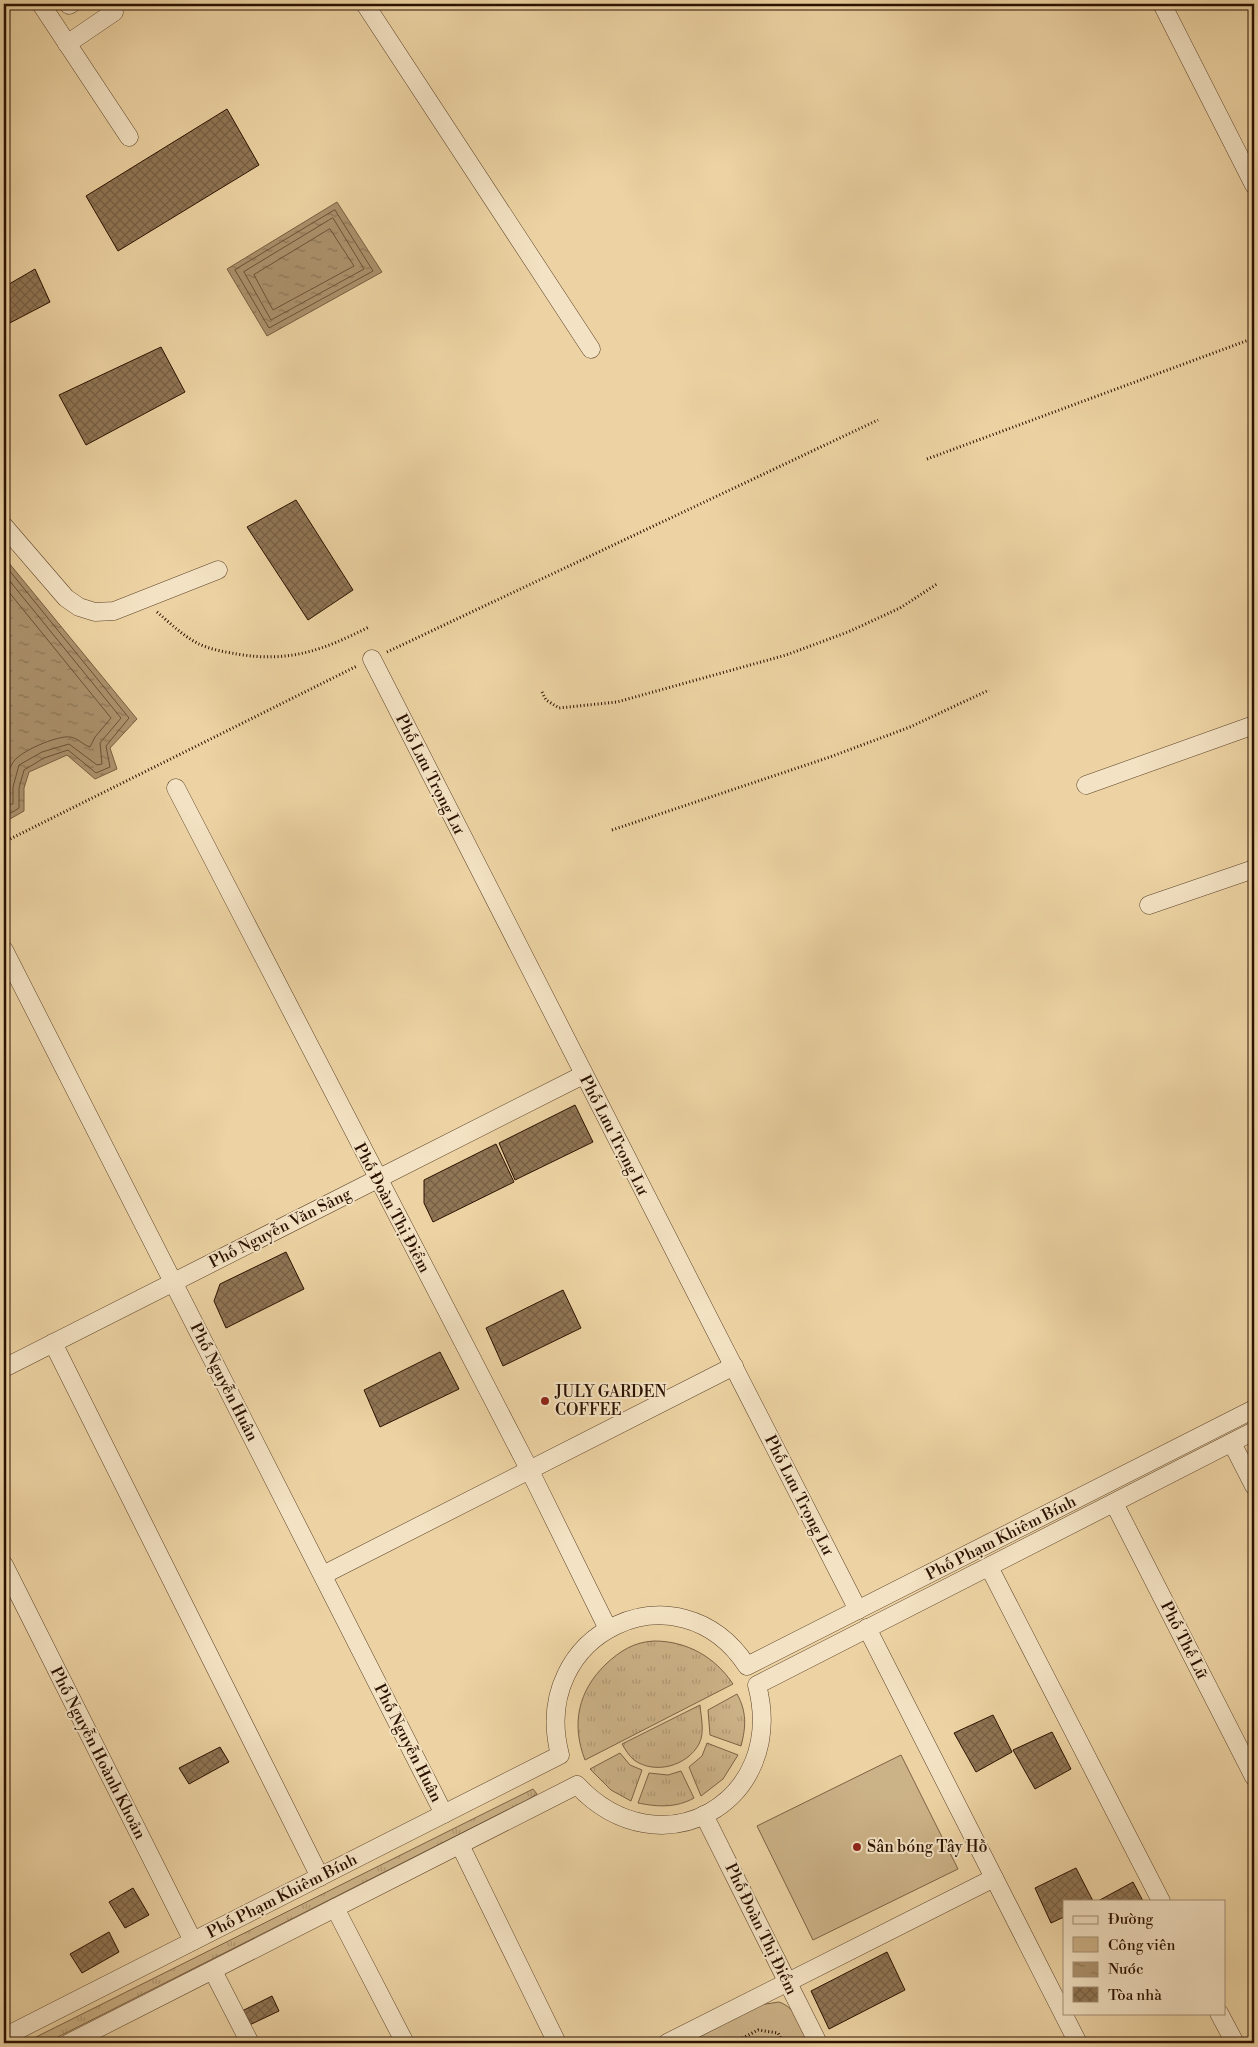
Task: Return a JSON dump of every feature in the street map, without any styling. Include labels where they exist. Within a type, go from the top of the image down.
[{"type":"street","points":[[41,4],[129,137]]},
{"type":"street","points":[[67,44],[114,12],[108,4]]},
{"type":"street","points":[[365,4],[591,348]]},
{"type":"street","points":[[1162,4],[1254,185]]},
{"type":"street","points":[[4,526],[66,598],[79,607],[95,612],[114,611],[218,570]]},
{"type":"street","name":"Phố Lưu Trọng Lư","points":[[372,659],[858,1610]]},
{"type":"street","points":[[1086,785],[1254,725]]},
{"type":"street","name":"Phố Đoàn Thị Điểm","points":[[176,788],[528,1469],[608,1629]]},
{"type":"street","points":[[1149,905],[1254,869]]},
{"type":"street","name":"Phố Nguyễn Huân","points":[[4,950],[444,1814]]},
{"type":"street","name":"Phố Nguyễn Văn Sảng","points":[[4,1368],[583,1075]]},
{"type":"street","points":[[53,1343],[320,1877]]},
{"type":"street","points":[[322,1575],[734,1366]]},
{"type":"street","name":"Phố Phạm Khiêm Bính","points":[[4,2037],[560,1755],[556,1739],[555,1707],[564,1676],[582,1649],[608,1629],[636,1618],[666,1616],[681,1619],[709,1629],[721,1637],[733,1647],[747,1666],[1254,1409]]},
{"type":"street","name":"Phố Phạm Khiêm Bính","points":[[704,1815],[723,1803],[735,1792],[753,1765],[761,1742],[763,1717],[757,1685],[1254,1431]]},
{"type":"street","points":[[1232,1443],[1254,1486]]},
{"type":"street","name":"Phố Thế Lữ","points":[[1114,1503],[1254,1777]]},
{"type":"street","name":"Phố Nguyễn Hoành Khoản","points":[[4,1565],[193,1941]]},
{"type":"street","points":[[989,1567],[1160,1900]]},
{"type":"street","points":[[867,1628],[1063,2014]]},
{"type":"street","points":[[69,2043],[577,1785],[601,1807],[630,1821],[663,1825],[679,1823],[704,1815]]},
{"type":"street","name":"Phố Đoàn Thị Điểm","points":[[704,1815],[818,2043]]},
{"type":"street","points":[[460,1845],[557,2043]]},
{"type":"street","points":[[667,2043],[994,1878]]},
{"type":"street","points":[[335,1908],[405,2043]]},
{"type":"street","points":[[213,1970],[250,2043]]},
{"type":"street","points":[[1063,2014],[1078,2043]]},
{"type":"street","points":[[1220,2014],[1235,2043]]},
{"type":"path","points":[[927,459],[1254,338]]},
{"type":"path","points":[[4,842],[372,659],[878,420]]},
{"type":"path","points":[[542,692],[546,700],[559,708],[617,702],[786,655],[848,632],[882,616],[938,584]]},
{"type":"path","points":[[146,599],[157,612],[198,644],[227,652],[262,658],[288,657],[330,647],[369,627]]},
{"type":"path","points":[[612,830],[830,757],[910,727],[989,690]]},
{"type":"path","points":[[732,2043],[758,2030],[778,2033],[783,2043]]},
{"type":"green space","points":[[654,1641],[678,1644],[699,1652],[718,1666],[733,1684],[585,1760],[578,1734],[578,1721],[583,1697],[589,1685],[596,1674],[622,1651],[640,1643]]},
{"type":"green space","points":[[737,1694],[743,1707],[745,1720],[741,1746],[710,1735],[708,1710]]},
{"type":"green space","points":[[700,1705],[701,1739],[694,1752],[679,1763],[661,1767],[642,1765],[632,1758],[622,1744]]},
{"type":"green space","points":[[707,1743],[738,1755],[723,1779],[701,1796],[689,1767],[702,1756]]},
{"type":"green space","points":[[620,1753],[630,1765],[642,1770],[631,1801],[611,1790],[590,1769]]},
{"type":"green space","name":"Sân bóng Tây Hồ","points":[[901,1755],[958,1869],[813,1940],[757,1826]]},
{"type":"green space","points":[[681,1771],[694,1798],[680,1804],[667,1806],[638,1803],[649,1773],[668,1775]]},
{"type":"green space","points":[[533,1789],[537,1794],[527,1800],[46,2043],[24,2043]]},
{"type":"green space","points":[[779,2002],[794,2013],[809,2043],[688,2043],[759,2005]]},
{"type":"water","points":[[337,202],[382,272],[267,336],[227,269]]},
{"type":"water","points":[[4,557],[137,719],[110,748],[117,769],[95,779],[67,755],[29,772],[24,788],[24,811],[10,819],[4,815]]},
{"type":"building","points":[[227,109],[259,165],[118,251],[86,196]]},
{"type":"building","points":[[35,269],[50,302],[4,326],[4,287]]},
{"type":"building","points":[[161,347],[185,392],[86,445],[59,395]]},
{"type":"building","points":[[296,500],[353,590],[308,620],[247,527]]},
{"type":"building","points":[[575,1105],[593,1142],[515,1180],[499,1143]]},
{"type":"building","points":[[496,1144],[514,1182],[433,1222],[424,1203],[424,1180]]},
{"type":"building","points":[[286,1252],[304,1289],[226,1328],[214,1301],[220,1284]]},
{"type":"building","points":[[563,1290],[581,1328],[503,1366],[486,1328]]},
{"type":"building","points":[[440,1352],[459,1389],[380,1427],[364,1390]]},
{"type":"building","points":[[993,1715],[1012,1752],[976,1772],[954,1733]]},
{"type":"building","points":[[1052,1732],[1071,1769],[1035,1789],[1013,1750]]},
{"type":"building","points":[[220,1747],[229,1762],[189,1784],[179,1768]]},
{"type":"building","points":[[1076,1868],[1092,1900],[1063,1900],[1063,1917],[1051,1923],[1035,1888]]},
{"type":"building","points":[[1133,1882],[1142,1900],[1100,1900]]},
{"type":"building","points":[[133,1888],[149,1915],[125,1928],[109,1902]]},
{"type":"building","points":[[109,1932],[119,1952],[82,1973],[70,1954]]},
{"type":"building","points":[[887,1952],[905,1990],[829,2029],[811,1991]]},
{"type":"building","points":[[272,1996],[279,2011],[241,2029],[234,2015]]},
{"type":"place","name":"JULY GARDEN COFFEE","points":[[545,1401]]},
{"type":"place","name":"Sân bóng Tây Hồ","points":[[857,1847]]}]
